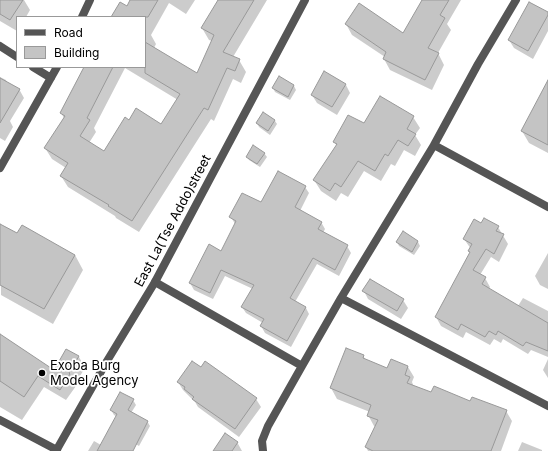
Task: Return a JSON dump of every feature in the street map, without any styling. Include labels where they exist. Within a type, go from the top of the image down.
[{"type":"street","points":[[82,16],[90,0]]},
{"type":"street","name":"East La(Tse Addo)street","points":[[56,451],[107,361],[155,282],[305,0]]},
{"type":"street","points":[[263,451],[262,441],[268,426],[341,298],[434,145],[478,64],[516,0]]},
{"type":"street","points":[[0,46],[16,56]]},
{"type":"street","points":[[36,68],[51,78]]},
{"type":"street","points":[[0,168],[56,68]]},
{"type":"street","points":[[434,145],[548,207]]},
{"type":"street","points":[[155,282],[302,366]]},
{"type":"street","points":[[341,298],[548,406]]},
{"type":"street","points":[[0,420],[56,451]]},
{"type":"building","points":[[0,0],[23,0],[10,20],[0,14]]},
{"type":"building","points":[[130,0],[158,0],[148,17],[112,16],[120,2],[127,6]]},
{"type":"building","points":[[218,0],[254,0],[223,52],[240,59],[235,71],[227,68],[208,110],[204,108],[132,221],[108,206],[109,205],[60,176],[68,163],[44,148],[65,116],[60,113],[83,68],[112,68],[87,118],[90,120],[80,136],[104,151],[125,117],[129,120],[136,108],[161,124],[180,94],[145,73],[146,43],[197,73],[214,35],[201,28]]},
{"type":"building","points":[[422,0],[449,0],[440,15],[445,18],[428,48],[439,53],[425,80],[383,59],[386,52],[345,24],[359,3],[403,33]]},
{"type":"building","points":[[529,2],[548,12],[548,15],[528,51],[508,40]]},
{"type":"building","points":[[324,71],[346,84],[332,107],[311,95]]},
{"type":"building","points":[[279,76],[294,85],[288,97],[272,88]]},
{"type":"building","points":[[0,78],[20,89],[0,123]]},
{"type":"building","points":[[548,80],[548,145],[521,131]]},
{"type":"building","points":[[380,96],[414,116],[407,129],[416,134],[408,146],[398,140],[388,156],[385,154],[375,171],[358,161],[341,187],[335,183],[330,191],[313,180],[337,144],[333,142],[348,115],[364,123]]},
{"type":"building","points":[[263,112],[275,120],[268,131],[256,123]]},
{"type":"building","points":[[253,145],[265,153],[257,164],[246,157]]},
{"type":"building","points":[[278,171],[306,186],[295,207],[322,222],[318,229],[348,245],[335,270],[313,258],[290,298],[306,307],[287,341],[260,326],[264,319],[241,307],[254,285],[221,270],[210,293],[189,283],[209,244],[221,251],[236,221],[229,217],[242,193],[261,202]]},
{"type":"building","points":[[484,218],[499,226],[496,231],[504,234],[494,254],[486,249],[473,270],[486,277],[482,284],[548,323],[548,351],[526,342],[523,346],[498,331],[496,335],[489,331],[485,337],[461,324],[458,330],[435,317],[470,252],[468,251],[472,244],[463,239],[474,219],[481,223]]},
{"type":"building","points":[[0,224],[17,233],[22,225],[75,255],[44,309],[0,285]]},
{"type":"building","points":[[403,231],[418,241],[412,252],[396,242]]},
{"type":"building","points":[[370,279],[404,299],[397,311],[362,291]]},
{"type":"building","name":"Exoba Burg Model Agency","points":[[0,334],[54,370],[66,349],[79,356],[60,390],[38,376],[24,397],[0,381]]},
{"type":"building","points":[[346,348],[364,355],[363,358],[387,368],[391,359],[408,366],[405,375],[410,377],[407,383],[431,392],[434,386],[470,401],[472,397],[507,410],[491,451],[373,451],[365,447],[378,420],[367,416],[371,405],[330,388]]},
{"type":"building","points":[[192,361],[201,367],[205,361],[257,398],[235,429],[192,399],[194,397],[184,389],[185,387],[177,382]]},
{"type":"building","points":[[120,392],[134,399],[128,410],[148,421],[133,451],[97,451],[117,414],[110,410]]},
{"type":"building","points":[[225,433],[238,442],[232,451],[213,451]]},
{"type":"place","name":"Exoba Burg Model Agency","points":[[42,373]]}]
